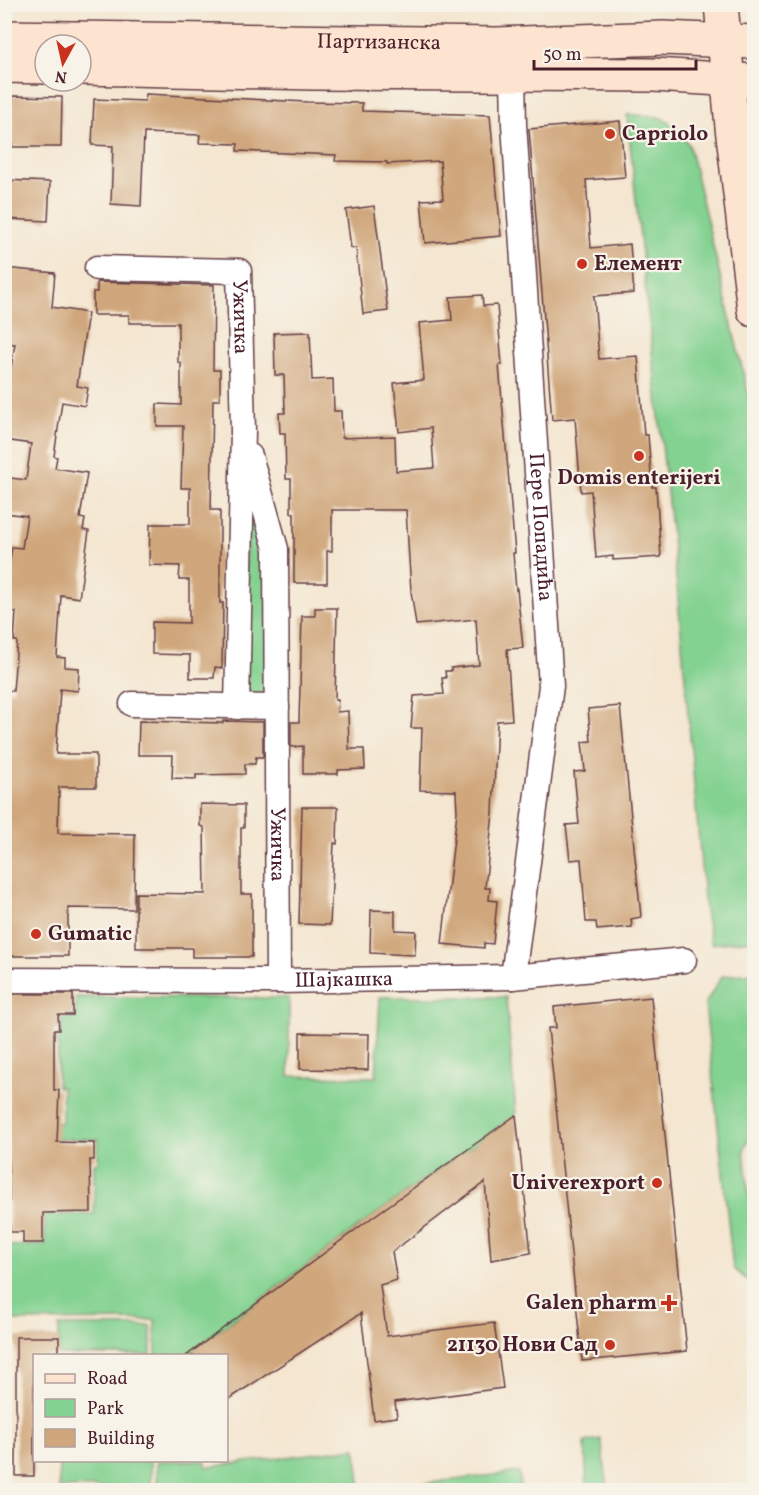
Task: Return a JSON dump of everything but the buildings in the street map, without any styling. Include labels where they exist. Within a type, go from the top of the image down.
[{"type":"main road","points":[[721,4],[740,42],[754,310]]},
{"type":"main road","name":"Партизанска","points":[[4,37],[496,44],[663,38],[740,42]]},
{"type":"main road","points":[[4,66],[33,67]]},
{"type":"main road","name":"Партизанска","points":[[93,68],[654,75],[741,80]]},
{"type":"street","name":"Пере Попадића","points":[[513,75],[514,124],[551,686],[513,977]]},
{"type":"street","name":"Ужичка","points":[[97,268],[239,271],[243,431],[237,707]]},
{"type":"street","name":"Ужичка","points":[[243,431],[276,549],[278,981]]},
{"type":"street","points":[[132,704],[278,707]]},
{"type":"street","name":"Шајкашка","points":[[4,980],[278,981],[513,977],[684,960]]},
{"type":"green space","points":[[627,115],[663,119],[675,128],[689,145],[753,414],[754,940],[711,944],[705,911],[677,586]]},
{"type":"green space","points":[[248,465],[270,550],[270,700],[242,700]]},
{"type":"green space","points":[[754,973],[754,1125],[744,1150],[749,1196],[754,1196],[754,1286],[733,1268],[705,1004],[722,976]]},
{"type":"green space","points":[[76,997],[289,998],[289,1076],[376,1077],[380,997],[506,997],[516,1115],[373,1216],[193,1350],[194,1354],[156,1354],[155,1320],[5,1321],[4,1246],[45,1245],[45,1215],[94,1214],[94,1163],[98,1162],[98,1139],[54,1139],[54,1123],[62,1123],[62,1087],[57,1087],[58,1034],[61,1034],[61,1018],[76,1018]]},
{"type":"green space","points":[[59,1326],[151,1326],[151,1354],[59,1354]]},
{"type":"green space","points":[[601,1439],[608,1490],[587,1490],[585,1442]]},
{"type":"green space","points":[[356,1448],[361,1490],[157,1490],[157,1462],[205,1462],[207,1467]]},
{"type":"green space","points":[[59,1462],[151,1462],[151,1487],[59,1488]]},
{"type":"green space","points":[[519,1472],[521,1490],[370,1490]]},
{"type":"place","name":"Capriolo","points":[[610,134]]},
{"type":"place","name":"Елемент","points":[[582,264]]},
{"type":"place","name":"Domis enterijeri","points":[[639,456]]},
{"type":"place","name":"Gumatic","points":[[36,934]]},
{"type":"place","name":"Univerexport","points":[[657,1183]]},
{"type":"place","name":"Galen pharm","points":[[669,1303]]},
{"type":"place","name":"21130 Нови Сад","points":[[610,1345]]}]
